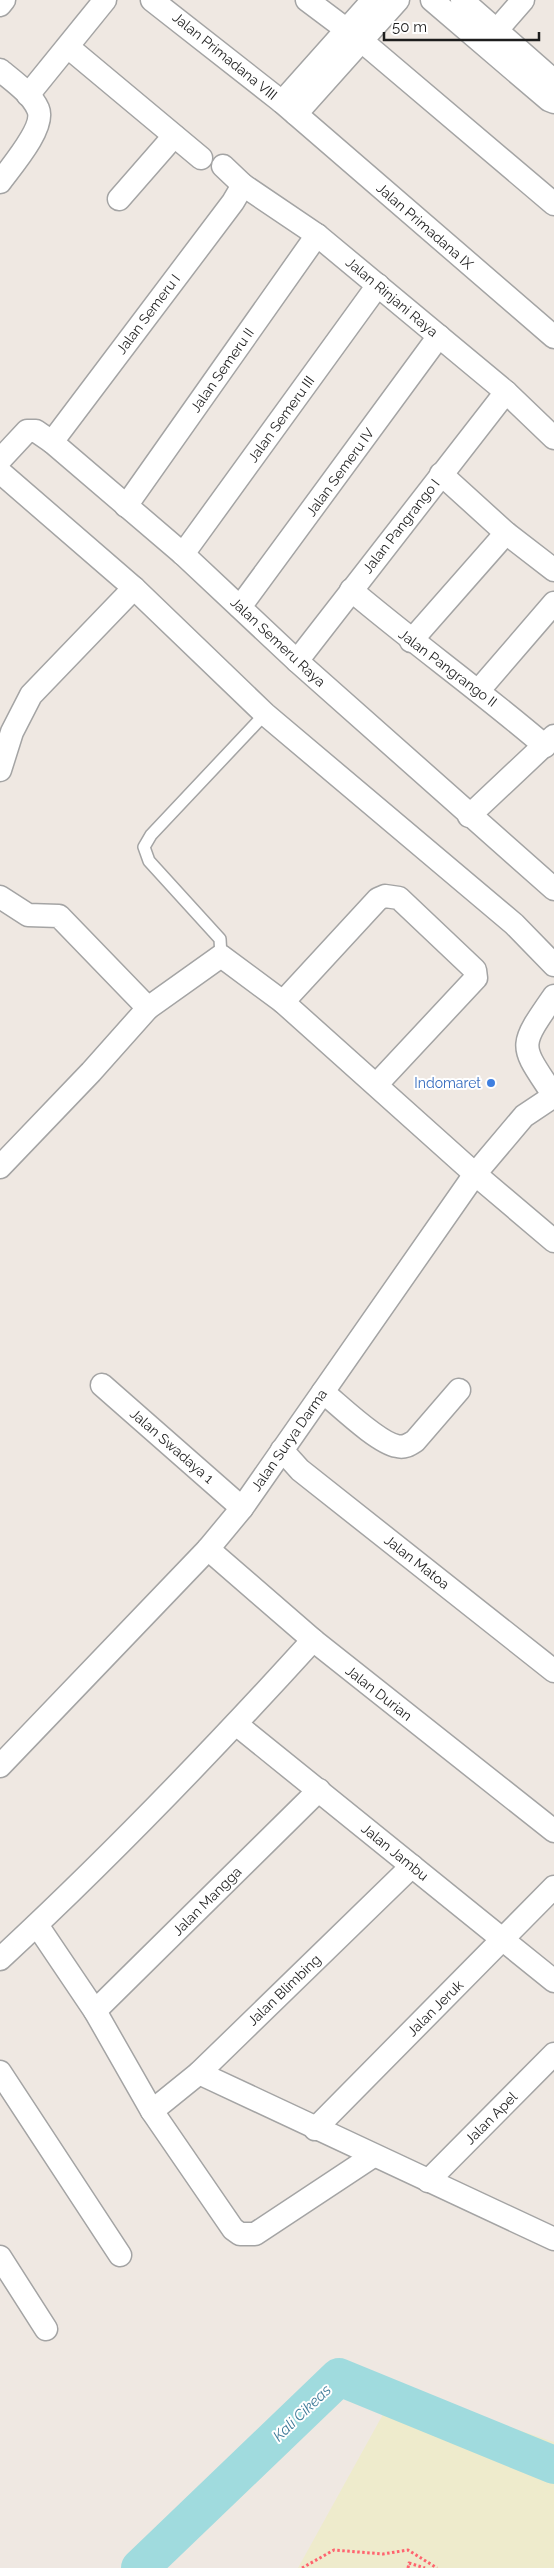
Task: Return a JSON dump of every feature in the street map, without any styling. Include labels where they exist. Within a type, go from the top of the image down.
[{"type":"street","points":[[0,5],[4,0]]},
{"type":"street","points":[[28,94],[106,0]]},
{"type":"street","name":"Jalan Primadana VIII","points":[[152,0],[289,108]]},
{"type":"street","points":[[307,0],[355,36],[554,204]]},
{"type":"street","points":[[355,36],[373,0]]},
{"type":"street","points":[[289,108],[355,36],[398,0]]},
{"type":"street","points":[[432,0],[553,94]]},
{"type":"street","points":[[462,0],[496,31],[553,94]]},
{"type":"street","points":[[496,31],[523,0]]},
{"type":"street","points":[[68,47],[201,158]]},
{"type":"street","points":[[0,70],[28,94],[39,110],[39,126],[0,182]]},
{"type":"street","name":"Jalan Primadana IX","points":[[289,108],[554,338]]},
{"type":"street","points":[[118,199],[174,136]]},
{"type":"street","name":"Jalan Rinjani Raya","points":[[223,166],[243,185],[317,235],[378,285],[506,392],[554,438]]},
{"type":"street","name":"Jalan Semeru I","points":[[52,442],[243,185]]},
{"type":"street","name":"Jalan Semeru II","points":[[126,506],[317,235]]},
{"type":"street","name":"Jalan Semeru III","points":[[183,554],[378,285]]},
{"type":"street","name":"Jalan Semeru IV","points":[[240,607],[440,336]]},
{"type":"street","name":"Jalan Pangrango I","points":[[297,660],[506,392]]},
{"type":"street","name":"Jalan Semeru Raya","points":[[0,460],[27,431],[36,431],[52,442],[183,554],[469,816],[554,889]]},
{"type":"street","points":[[0,472],[134,588],[265,714],[514,924],[554,965]]},
{"type":"street","points":[[441,474],[506,534],[554,570]]},
{"type":"street","points":[[411,641],[506,534]]},
{"type":"street","points":[[0,770],[12,732],[31,695],[134,588]]},
{"type":"street","name":"Jalan Pangrango II","points":[[351,590],[411,641],[550,741]]},
{"type":"street","points":[[479,690],[554,603]]},
{"type":"street","points":[[469,816],[550,741]]},
{"type":"street","points":[[283,1002],[378,898],[386,896],[399,898],[475,970],[476,978],[376,1084]]},
{"type":"street","points":[[0,897],[28,915],[59,916],[148,1008]]},
{"type":"street","points":[[0,1167],[91,1072],[148,1008],[221,956],[283,1002],[475,1174],[554,1241]]},
{"type":"street","points":[[554,996],[532,1027],[526,1041],[527,1055],[554,1096]]},
{"type":"street","name":"Jalan Surya Darma","points":[[0,1766],[208,1549],[242,1508],[475,1174],[524,1116],[554,1096]]},
{"type":"street","name":"Jalan Swadaya 1","points":[[102,1385],[242,1508]]},
{"type":"street","points":[[323,1392],[381,1440],[397,1446],[406,1446],[415,1441],[459,1390]]},
{"type":"street","name":"Jalan Matoa","points":[[282,1450],[300,1470],[554,1671]]},
{"type":"street","name":"Jalan Durian","points":[[208,1549],[313,1640],[554,1831]]},
{"type":"street","points":[[0,1959],[236,1724],[313,1640]]},
{"type":"street","name":"Jalan Jambu","points":[[236,1724],[554,1981]]},
{"type":"street","name":"Jalan Mangga","points":[[95,2011],[319,1790]]},
{"type":"street","name":"Jalan Blimbing","points":[[152,2111],[199,2073],[412,1866]]},
{"type":"street","name":"Jalan Jeruk","points":[[315,2129],[554,1887]]},
{"type":"street","points":[[37,1924],[95,2011],[152,2111],[233,2229],[240,2234],[254,2234],[373,2156]]},
{"type":"street","name":"Jalan Apel","points":[[428,2181],[554,2054]]},
{"type":"street","points":[[0,2072],[120,2255]]},
{"type":"street","points":[[199,2073],[428,2181],[550,2231]]},
{"type":"street","points":[[0,2257],[46,2329]]},
{"type":"lane","points":[[221,956],[220,939],[149,860],[144,847],[150,834],[265,714]]},
{"type":"path","points":[[302,2568],[334,2550],[383,2554],[408,2550],[437,2568]]},
{"type":"path","points":[[408,2568],[409,2564],[425,2568]]},
{"type":"shaded area","points":[[397,2389],[554,2442],[554,2568],[298,2568]]},
{"type":"waterway","name":"Kali Cikeas","points":[[140,2568],[339,2377],[554,2465]]},
{"type":"place","name":"Indomaret","points":[[491,1083]]}]
